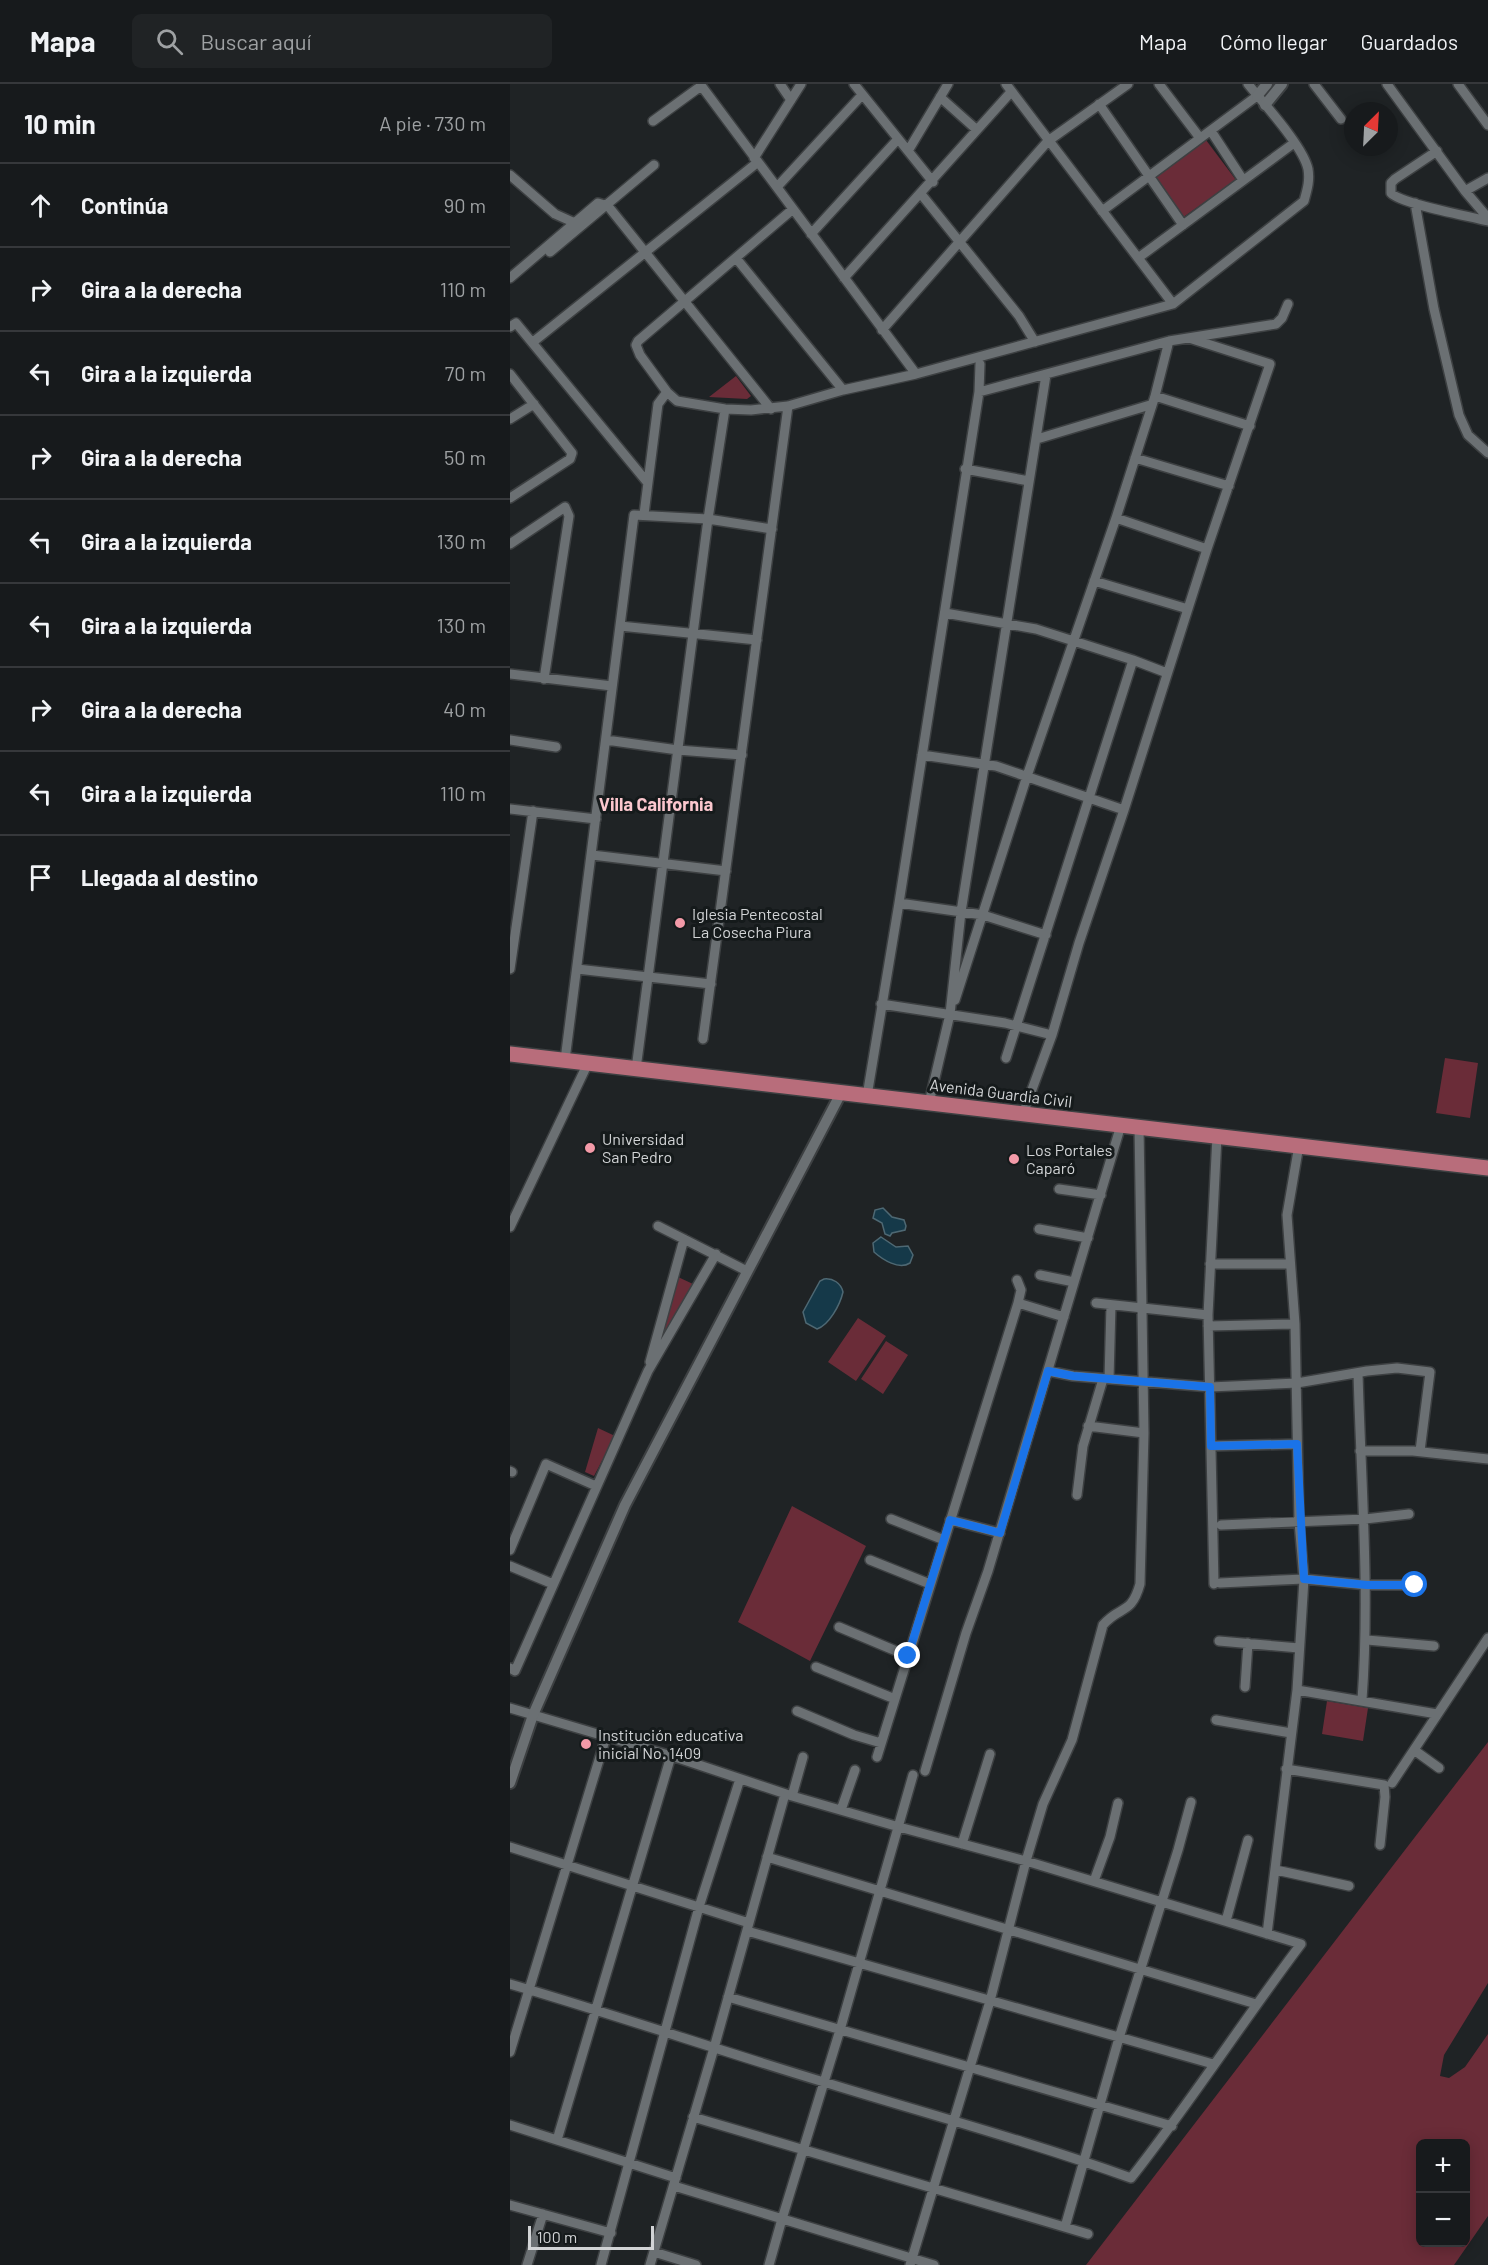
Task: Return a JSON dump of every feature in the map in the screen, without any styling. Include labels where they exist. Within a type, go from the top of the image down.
[{"type":"highway","name":"Avenida Guardia Civil","points":[[510,1053],[1488,1168]]},
{"type":"street","points":[[780,84],[791,100]]},
{"type":"street","points":[[533,342],[646,253],[756,160],[801,84]]},
{"type":"street","points":[[854,84],[933,182]]},
{"type":"street","points":[[908,151],[948,84]]},
{"type":"street","points":[[882,330],[1048,141],[1128,84]]},
{"type":"street","points":[[1159,84],[1200,138]]},
{"type":"street","points":[[793,209],[641,337],[636,345],[640,355],[667,393],[677,401],[725,409],[771,409],[788,406],[843,390],[916,374],[1173,304],[1304,201],[1309,186],[1308,167],[1294,143],[1248,84]]},
{"type":"street","points":[[1314,84],[1341,119]]},
{"type":"street","points":[[1387,84],[1488,219]]},
{"type":"street","points":[[1458,84],[1488,125]]},
{"type":"street","points":[[653,121],[700,85],[916,374]]},
{"type":"street","points":[[1102,211],[1273,86]]},
{"type":"street","points":[[1265,105],[1273,86]]},
{"type":"street","points":[[844,278],[933,182],[1009,88],[1173,304]]},
{"type":"street","points":[[777,187],[862,95]]},
{"type":"street","points":[[940,98],[977,130]]},
{"type":"street","points":[[1099,104],[1183,225]]},
{"type":"street","points":[[1211,131],[1244,180]]},
{"type":"street","points":[[811,234],[898,140]]},
{"type":"street","points":[[1138,258],[1294,143]]},
{"type":"street","points":[[1437,151],[1391,183],[1389,189],[1394,196],[1415,203],[1488,219]]},
{"type":"street","points":[[510,284],[608,206],[654,165]]},
{"type":"street","points":[[510,175],[555,214],[575,223]]},
{"type":"street","points":[[1465,191],[1488,178]]},
{"type":"street","points":[[921,194],[1019,316],[1035,342]]},
{"type":"street","points":[[510,278],[598,203],[608,206],[771,409]]},
{"type":"street","points":[[1415,203],[1434,309],[1459,415],[1468,435],[1488,453]]},
{"type":"street","points":[[736,258],[843,390]]},
{"type":"street","points":[[979,392],[1169,341],[1276,324],[1282,318],[1288,304]]},
{"type":"street","points":[[510,327],[516,323],[533,342],[647,482]]},
{"type":"street","points":[[1023,1114],[1052,1035],[1079,943],[1207,549],[1270,364],[1189,338]]},
{"type":"street","points":[[929,1103],[950,1014],[1072,641],[1116,518],[1150,405],[1155,396],[1169,341]]},
{"type":"street","points":[[867,1096],[880,1004],[899,903],[945,613],[979,392],[980,364]]},
{"type":"street","points":[[510,374],[572,455],[570,459],[510,498]]},
{"type":"street","points":[[950,1014],[960,912],[1047,375]]},
{"type":"street","points":[[644,514],[658,404],[667,393]]},
{"type":"street","points":[[1155,396],[1250,426]]},
{"type":"street","points":[[510,419],[534,404]]},
{"type":"street","points":[[1037,439],[1150,405]]},
{"type":"street","points":[[703,1039],[788,406]]},
{"type":"street","points":[[636,1069],[708,519],[725,409]]},
{"type":"street","points":[[1134,458],[1229,486]]},
{"type":"street","points":[[966,470],[1029,481]]},
{"type":"street","points":[[510,544],[565,507],[568,510],[570,516],[544,679]]},
{"type":"street","points":[[565,1060],[634,515],[708,519],[772,529]]},
{"type":"street","points":[[1116,518],[1207,549]]},
{"type":"street","points":[[1094,580],[1188,609]]},
{"type":"street","points":[[945,613],[1036,629],[1167,673]]},
{"type":"street","points":[[620,626],[757,640]]},
{"type":"street","points":[[1006,1058],[1133,660]]},
{"type":"street","points":[[510,675],[612,686]]},
{"type":"street","points":[[510,740],[556,747]]},
{"type":"street","points":[[606,740],[678,750],[742,755]]},
{"type":"street","points":[[922,755],[984,764],[1027,776],[1124,810]]},
{"type":"street","points":[[510,808],[596,819]]},
{"type":"street","points":[[510,969],[533,811]]},
{"type":"street","points":[[592,855],[726,871]]},
{"type":"street","points":[[510,892],[522,893]]},
{"type":"street","points":[[899,903],[983,915],[1046,935]]},
{"type":"street","points":[[577,969],[711,984]]},
{"type":"street","points":[[880,1004],[950,1014],[1052,1035]]},
{"type":"street","points":[[510,1227],[588,1063]]},
{"type":"street","points":[[510,1783],[532,1715],[625,1504],[841,1093]]},
{"type":"street","points":[[925,1771],[966,1633],[1000,1533],[1121,1125]]},
{"type":"street","points":[[911,2262],[990,2001],[1026,1861],[1044,1804],[1072,1740],[1103,1625],[1111,1617],[1129,1608],[1136,1599],[1140,1584],[1144,1433],[1139,1127]]},
{"type":"street","points":[[1217,1136],[1208,1315],[1217,1583],[1304,1579],[1367,1585],[1415,1585]]},
{"type":"street","points":[[1267,1934],[1297,1690],[1304,1579],[1299,1522],[1295,1324],[1287,1215],[1299,1145]]},
{"type":"street","points":[[1059,1188],[1101,1195]]},
{"type":"street","points":[[658,1226],[747,1270]]},
{"type":"street","points":[[1039,1229],[1089,1238]]},
{"type":"street","points":[[648,1371],[684,1239]]},
{"type":"street","points":[[510,1668],[515,1671],[648,1371],[716,1254]]},
{"type":"street","points":[[1210,1264],[1289,1264]]},
{"type":"street","points":[[1040,1275],[1074,1282]]},
{"type":"street","points":[[877,1757],[1018,1303],[1021,1290],[1017,1280]]},
{"type":"street","points":[[1018,1303],[1064,1317]]},
{"type":"street","points":[[1096,1303],[1208,1315]]},
{"type":"street","points":[[1077,1496],[1088,1426],[1106,1379],[1111,1305]]},
{"type":"street","points":[[1208,1326],[1295,1324]]},
{"type":"street","points":[[1048,1371],[1073,1376],[1210,1387],[1297,1383],[1397,1368],[1430,1372],[1420,1451]]},
{"type":"street","points":[[1358,1373],[1367,1585],[1362,1700]]},
{"type":"street","points":[[1088,1426],[1144,1433]]},
{"type":"street","points":[[1211,1446],[1297,1444]]},
{"type":"street","points":[[1360,1451],[1420,1451],[1488,1459]]},
{"type":"street","points":[[510,1550],[546,1464],[596,1486]]},
{"type":"street","points":[[1221,1525],[1409,1515]]},
{"type":"street","points":[[891,1519],[944,1540]]},
{"type":"street","points":[[950,1520],[1000,1533]]},
{"type":"street","points":[[870,1560],[930,1584]]},
{"type":"street","points":[[510,1566],[553,1584]]},
{"type":"street","points":[[839,1627],[908,1656]]},
{"type":"street","points":[[1392,1783],[1488,1638]]},
{"type":"street","points":[[1366,1640],[1434,1646]]},
{"type":"street","points":[[1219,1641],[1299,1648]]},
{"type":"street","points":[[1245,1687],[1248,1643]]},
{"type":"street","points":[[816,1667],[895,1699]]},
{"type":"street","points":[[1297,1690],[1437,1713]]},
{"type":"street","points":[[510,1708],[671,1756],[789,1795],[1026,1861],[1301,1944],[1213,2064],[1172,2126],[1131,2178],[1084,2161],[824,2083],[597,2009],[510,1984]]},
{"type":"street","points":[[797,1711],[854,1735],[881,1743]]},
{"type":"street","points":[[1216,1720],[1291,1734]]},
{"type":"street","points":[[510,2052],[606,1737]]},
{"type":"street","points":[[1413,1750],[1439,1768]]},
{"type":"street","points":[[962,1844],[990,1754]]},
{"type":"street","points":[[557,2140],[671,1756]]},
{"type":"street","points":[[650,2265],[767,1857],[803,1757]]},
{"type":"street","points":[[1286,1769],[1384,1785],[1380,1845]]},
{"type":"street","points":[[841,1810],[855,1770]]},
{"type":"street","points":[[770,2265],[782,2218],[860,1964],[913,1775]]},
{"type":"street","points":[[601,2265],[699,1907],[740,1779]]},
{"type":"street","points":[[1094,1881],[1110,1837],[1118,1803]]},
{"type":"street","points":[[1065,2227],[1119,2037],[1191,1803]]},
{"type":"street","points":[[1226,1921],[1248,1840]]},
{"type":"street","points":[[510,1847],[699,1907],[748,1927],[860,1964],[1213,2064]]},
{"type":"street","points":[[767,1857],[1256,2004]]},
{"type":"street","points":[[1276,1870],[1349,1886]]},
{"type":"street","points":[[728,1997],[1172,2126]]},
{"type":"street","points":[[693,2117],[1088,2234]]},
{"type":"street","points":[[510,2125],[630,2163],[675,2182],[911,2262],[934,2265]]},
{"type":"street","points":[[510,2205],[611,2233]]},
{"type":"street","points":[[527,2265],[543,2214]]},
{"type":"street","points":[[654,2252],[696,2265]]},
{"type":"shaded area","points":[[1206,140],[1236,180],[1182,218],[1153,178]]},
{"type":"shaded area","points":[[736,376],[751,396],[747,399],[709,397]]},
{"type":"shaded area","points":[[1445,1058],[1478,1063],[1470,1118],[1436,1113]]},
{"type":"shaded area","points":[[678,1277],[693,1284],[656,1350]]},
{"type":"shaded area","points":[[858,1318],[886,1336],[856,1381],[828,1362]]},
{"type":"shaded area","points":[[886,1341],[908,1355],[883,1394],[861,1379]]},
{"type":"shaded area","points":[[598,1428],[615,1436],[594,1476],[585,1472]]},
{"type":"shaded area","points":[[792,1506],[866,1546],[810,1661],[738,1622]]},
{"type":"shaded area","points":[[1327,1701],[1368,1708],[1363,1741],[1322,1734]]},
{"type":"shaded area","points":[[1488,1742],[1488,1983],[1444,2055],[1440,2076],[1449,2078],[1465,2067],[1488,2034],[1488,2216],[1470,2242],[1470,2139],[1416,2139],[1416,2247],[1466,2247],[1454,2265],[1086,2265]]},
{"type":"water","points":[[883,1208],[892,1217],[904,1220],[905,1230],[892,1233],[890,1236],[885,1234],[882,1223],[873,1218],[875,1210]]},
{"type":"water","points":[[881,1237],[896,1247],[908,1246],[913,1255],[910,1263],[896,1265],[874,1252],[873,1243]]},
{"type":"water","points":[[824,1279],[836,1282],[843,1292],[833,1314],[817,1329],[806,1323],[803,1312],[820,1281]]},
{"type":"place","name":"Iglesia Pentecostal La Cosecha Piura","points":[[680,923]]},
{"type":"place","name":"Universidad San Pedro","points":[[590,1148]]},
{"type":"place","name":"Los Portales Caparó","points":[[1014,1159]]},
{"type":"place","name":"Institución educativa inicial No. 1409","points":[[586,1744]]},
{"type":"district","name":"Villa California","points":[[656,805]]},
{"type":"route","points":[[908,1656],[950,1520],[1000,1533],[1048,1371],[1073,1376],[1210,1387],[1211,1446],[1297,1444],[1299,1522],[1304,1579],[1367,1585],[1415,1585]]}]
